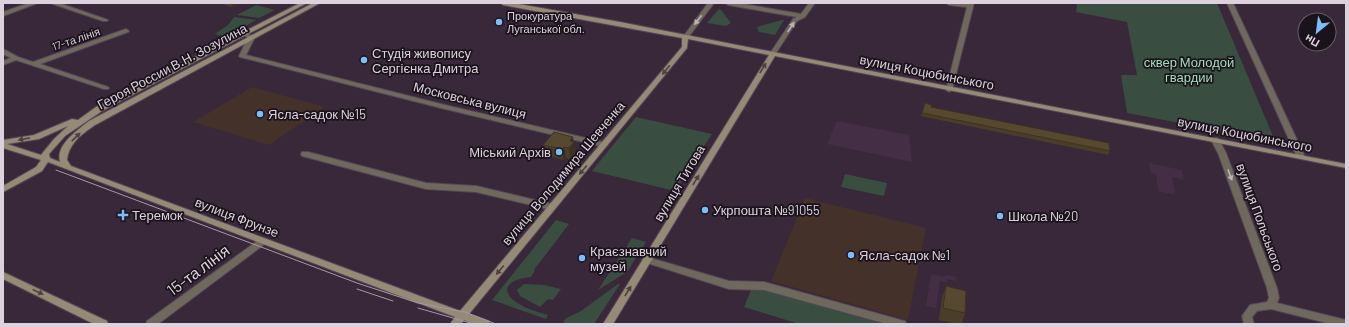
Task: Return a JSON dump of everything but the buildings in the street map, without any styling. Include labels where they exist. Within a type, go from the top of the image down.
[{"type":"street","points":[[3,14],[35,3]]},
{"type":"street","points":[[53,3],[105,20]]},
{"type":"street","name":"Героя России В.Н. Зозулина","points":[[46,159],[45,154],[56,141],[77,123],[99,109],[304,3]]},
{"type":"street","name":"Героя России В.Н. Зозулина","points":[[70,168],[62,160],[66,148],[72,139],[92,123],[317,3]]},
{"type":"street","name":"вулиця Коцюбинського","points":[[503,3],[1346,166]]},
{"type":"street","points":[[685,38],[711,3]]},
{"type":"street","points":[[728,3],[804,16]]},
{"type":"street","points":[[772,55],[795,20],[804,16],[812,3]]},
{"type":"street","points":[[949,3],[971,4],[949,90]]},
{"type":"street","points":[[1230,3],[1301,157]]},
{"type":"street","name":"17-та лінія","points":[[33,64],[126,31]]},
{"type":"street","points":[[244,34],[252,37]]},
{"type":"street","name":"Московська вулиця","points":[[252,37],[242,56],[604,145]]},
{"type":"street","name":"вулиця Володимира Шевченка","points":[[455,324],[685,47],[685,38]]},
{"type":"street","points":[[3,51],[16,58],[106,88]]},
{"type":"street","name":"вулиця Титова","points":[[608,324],[772,55]]},
{"type":"street","points":[[3,63],[16,58]]},
{"type":"street","points":[[3,142],[36,137],[66,125],[99,109]]},
{"type":"street","name":"вулиця Польського","points":[[1215,140],[1222,153],[1272,288],[1274,298],[1271,305]]},
{"type":"street","name":"вулиця Фрунзе","points":[[3,145],[46,159],[485,324]]},
{"type":"street","points":[[305,154],[426,186],[476,189],[552,207]]},
{"type":"street","points":[[3,189],[39,169],[46,159]]},
{"type":"street","name":"15-та лінія","points":[[151,324],[263,241]]},
{"type":"street","points":[[647,260],[729,285],[764,286],[901,324]]},
{"type":"street","points":[[3,275],[103,324]]},
{"type":"street","points":[[1249,324],[1247,316],[1254,308],[1271,305],[1346,324]]},
{"type":"shaded area","name":"Ясла-садок №15","points":[[252,87],[325,107],[269,145],[193,122]]},
{"type":"shaded area","points":[[837,121],[909,135],[912,162],[827,144]]},
{"type":"shaded area","points":[[1149,163],[1182,170],[1184,180],[1172,177],[1175,195],[1158,191],[1156,174],[1151,173]]},
{"type":"shaded area","name":"Ясла-садок №1","points":[[805,198],[926,228],[908,320],[771,281]]},
{"type":"shaded area","points":[[931,274],[944,277],[946,275],[957,277],[956,281],[948,279],[947,282],[940,281],[936,308],[926,306]]},
{"type":"green space","name":"сквер Молодой гвардии","points":[[1077,3],[1217,3],[1275,141],[1127,113],[1121,75],[1137,75],[1127,22],[1076,12]]},
{"type":"green space","points":[[256,5],[275,10],[259,18],[237,15]]},
{"type":"green space","points":[[719,9],[731,23],[726,26],[707,23]]},
{"type":"green space","points":[[234,17],[256,20],[227,37],[215,34],[228,25]]},
{"type":"green space","points":[[784,20],[775,35],[759,32],[757,27]]},
{"type":"green space","points":[[636,117],[712,134],[675,191],[592,171]]},
{"type":"green space","points":[[845,174],[887,183],[884,196],[841,187]]},
{"type":"green space","points":[[556,220],[569,224],[534,270],[531,277],[516,280],[511,283],[507,291],[514,300],[521,305],[531,310],[548,315],[546,319],[492,300]]},
{"type":"green space","points":[[632,238],[646,242],[627,272],[598,290]]},
{"type":"green space","points":[[524,284],[544,285],[561,289],[553,300],[548,299],[540,307],[520,296],[517,290]]},
{"type":"green space","points":[[620,284],[594,324],[563,324],[565,319],[581,311]]},
{"type":"green space","points":[[753,285],[886,324],[799,324],[744,307]]},
{"type":"tram line","points":[[56,170],[357,283],[418,303],[465,312],[496,324]]},
{"type":"tram line","points":[[357,289],[393,301]]},
{"type":"tram line","points":[[418,308],[474,324]]},
{"type":"place","name":"Прокуратура Луганської обл.","points":[[499,22]]},
{"type":"place","name":"Студія живопису Сергієнка Дмитра","points":[[364,60]]},
{"type":"place","name":"Ясла-садок №15","points":[[260,114]]},
{"type":"place","name":"Міський Архів","points":[[559,152]]},
{"type":"place","name":"Укрпошта №91055","points":[[705,210]]},
{"type":"place","name":"Теремок","points":[[123,215]]},
{"type":"place","name":"Школа №20","points":[[1000,216]]},
{"type":"place","name":"Ясла-садок №1","points":[[851,255]]},
{"type":"place","name":"Краєзнавчий музей","points":[[582,258]]}]
